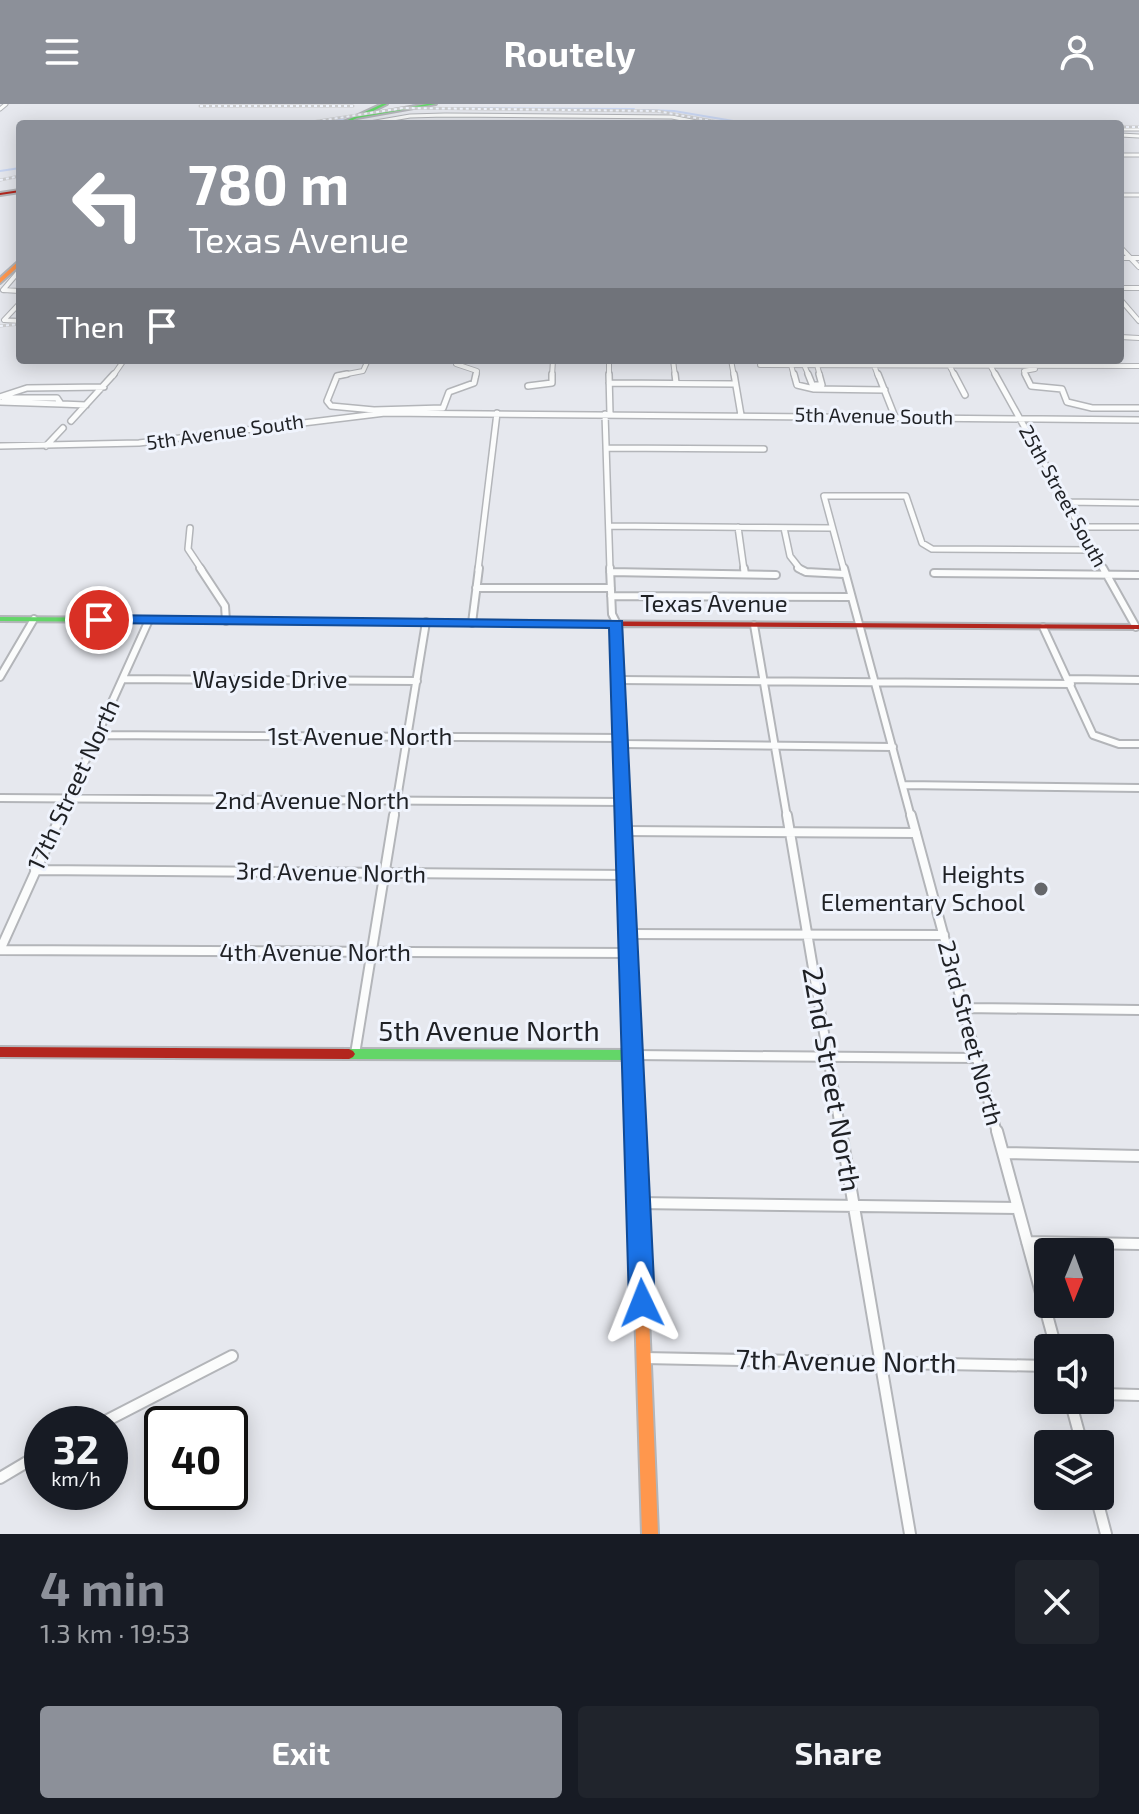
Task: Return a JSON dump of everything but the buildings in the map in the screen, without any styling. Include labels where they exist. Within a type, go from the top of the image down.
[{"type":"street","points":[[0,109],[6,104]]},
{"type":"street","points":[[355,120],[379,111],[434,104]]},
{"type":"street","points":[[370,120],[460,115],[672,117],[687,120]]},
{"type":"street","points":[[1124,155],[1139,155]]},
{"type":"street","points":[[1131,155],[1139,162]]},
{"type":"street","points":[[1124,251],[1139,267]]},
{"type":"street","points":[[1124,258],[1139,258]]},
{"type":"street","points":[[1124,304],[1139,321]]},
{"type":"street","points":[[16,307],[4,320],[16,321]]},
{"type":"street","points":[[71,421],[121,364]]},
{"type":"street","points":[[366,364],[363,371],[337,376],[327,401],[331,406],[374,410],[443,408],[449,392],[474,383],[477,371],[456,364]]},
{"type":"street","points":[[528,386],[552,383],[553,364]]},
{"type":"street","points":[[609,364],[606,448],[610,572],[620,680],[650,1534]]},
{"type":"street","points":[[674,364],[676,383]]},
{"type":"street","points":[[732,364],[741,415]]},
{"type":"street","points":[[760,365],[771,364]]},
{"type":"street","points":[[794,364],[800,388],[885,390]]},
{"type":"street","points":[[800,364],[836,364]]},
{"type":"street","points":[[874,364],[895,417]]},
{"type":"street","points":[[924,364],[1139,368]]},
{"type":"street","points":[[1098,364],[1101,368]]},
{"type":"street","points":[[804,365],[813,387]]},
{"type":"street","points":[[813,387],[822,385],[817,365]]},
{"type":"street","points":[[949,365],[965,395]]},
{"type":"street","name":"25th Street South","points":[[990,365],[1138,629]]},
{"type":"street","points":[[1101,368],[1024,371],[1031,386],[1062,389],[1067,402],[1092,408],[1139,408]]},
{"type":"street","points":[[609,383],[735,384]]},
{"type":"street","points":[[0,399],[27,388],[104,387]]},
{"type":"street","points":[[0,399],[86,405]]},
{"type":"street","points":[[472,623],[497,413]]},
{"type":"street","name":"5th Avenue South","points":[[0,446],[85,447],[153,442],[364,414],[1139,420]]},
{"type":"street","points":[[46,446],[63,428]]},
{"type":"street","points":[[606,448],[764,449]]},
{"type":"street","name":"23rd Street North","points":[[1052,1334],[824,496],[906,496],[922,543],[932,549],[1092,550]]},
{"type":"street","points":[[1065,502],[1139,503]]},
{"type":"street","points":[[609,526],[831,528]]},
{"type":"street","points":[[738,527],[745,574]]},
{"type":"street","points":[[1079,527],[1139,527]]},
{"type":"street","points":[[190,528],[188,549],[228,611],[226,621]]},
{"type":"street","points":[[784,528],[791,564],[798,570],[844,574]]},
{"type":"street","points":[[610,572],[776,575]]},
{"type":"street","points":[[934,573],[1139,575]]},
{"type":"street","points":[[476,588],[851,597]]},
{"type":"street","name":"Texas Avenue","points":[[0,619],[1138,629]]},
{"type":"street","points":[[0,677],[34,619]]},
{"type":"street","name":"17th Street North","points":[[0,950],[149,620]]},
{"type":"street","points":[[355,1054],[426,622]]},
{"type":"street","name":"22nd Street North","points":[[754,625],[910,1534]]},
{"type":"street","points":[[1043,627],[1093,735],[1119,744],[1139,744]]},
{"type":"street","name":"Wayside Drive","points":[[123,679],[417,681]]},
{"type":"street","points":[[620,680],[1139,680]]},
{"type":"street","name":"1st Avenue North","points":[[97,735],[622,741]]},
{"type":"street","points":[[622,741],[893,747]]},
{"type":"street","points":[[904,785],[1139,788]]},
{"type":"street","name":"2nd Avenue North","points":[[0,798],[624,802]]},
{"type":"street","points":[[625,831],[916,833]]},
{"type":"street","name":"3rd Avenue North","points":[[35,870],[627,875]]},
{"type":"street","points":[[629,934],[944,935]]},
{"type":"street","name":"4th Avenue North","points":[[0,950],[630,953]]},
{"type":"street","points":[[963,1008],[1139,1010]]},
{"type":"street","name":"5th Avenue North","points":[[0,1052],[977,1058]]},
{"type":"street","points":[[1003,1153],[1139,1156]]},
{"type":"street","points":[[638,1203],[1018,1208]]},
{"type":"street","points":[[1027,1242],[1139,1244]]},
{"type":"street","points":[[128,1410],[232,1356]]},
{"type":"street","name":"7th Avenue North","points":[[644,1358],[1034,1366]]},
{"type":"street","points":[[1114,1394],[1139,1395]]},
{"type":"street","points":[[0,1478],[24,1464]]},
{"type":"street","points":[[1100,1510],[1106,1534]]},
{"type":"waterway","points":[[421,108],[634,109]]},
{"type":"waterway","points":[[642,110],[674,111],[727,120]]},
{"type":"waterway","points":[[339,120],[344,119]]},
{"type":"waterway","points":[[0,171],[16,169]]},
{"type":"railway","points":[[200,106],[353,106]]},
{"type":"railway","points":[[325,120],[403,108],[657,111],[707,120]]},
{"type":"railway","points":[[1124,127],[1139,127]]},
{"type":"railway","points":[[0,180],[16,177]]},
{"type":"railway","points":[[0,326],[16,324]]},
{"type":"traffic: fast","points":[[350,120],[385,104]]},
{"type":"traffic: fast","points":[[358,117],[434,104]]},
{"type":"traffic: fast","points":[[0,619],[555,623]]},
{"type":"traffic: fast","points":[[349,1054],[633,1055]]},
{"type":"traffic: slow","points":[[0,281],[16,266]]},
{"type":"traffic: slow","points":[[636,1148],[650,1534]]},
{"type":"traffic: jam","points":[[0,194],[16,192]]},
{"type":"traffic: jam","points":[[555,623],[1139,627]]},
{"type":"traffic: jam","points":[[617,624],[636,1148]]},
{"type":"traffic: jam","points":[[0,1052],[349,1054]]},
{"type":"place","name":"Heights Elementary School","points":[[1041,889]]},
{"type":"route","points":[[99,620],[617,624],[642,1303]]}]
